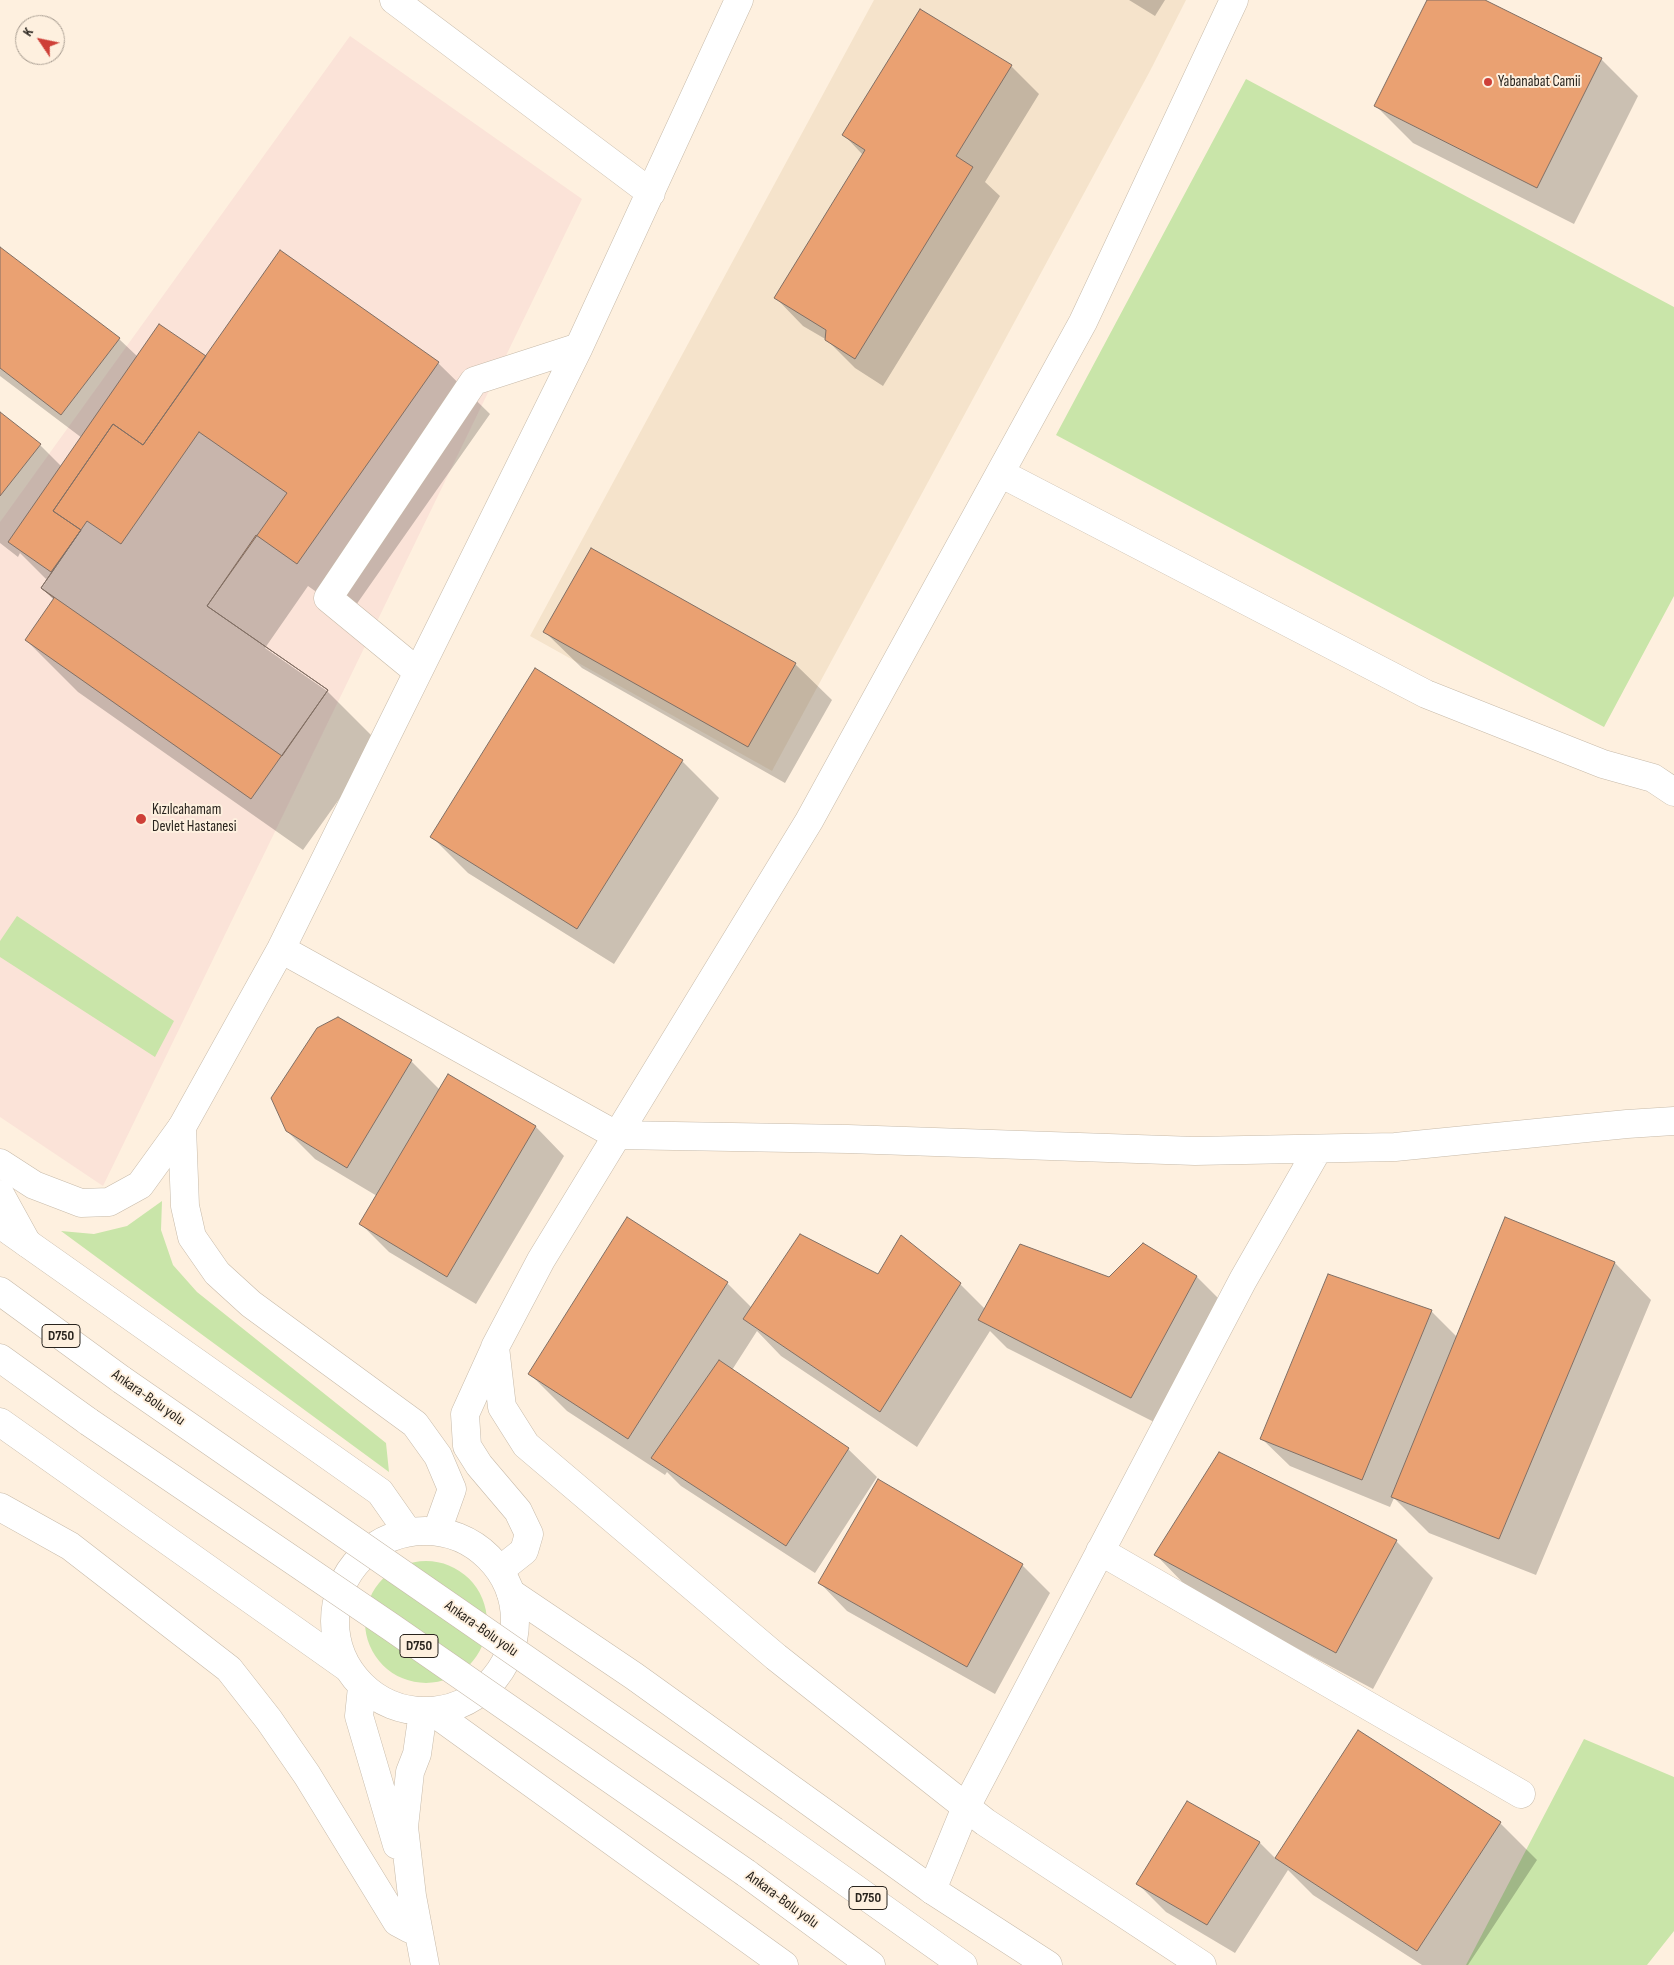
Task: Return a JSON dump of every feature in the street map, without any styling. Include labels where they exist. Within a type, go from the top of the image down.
[{"type":"main road","points":[[394,0],[651,193]]},
{"type":"main road","points":[[0,1163],[34,1185],[81,1203],[109,1202],[140,1185],[182,1127],[281,949],[579,347],[739,0]]},
{"type":"main road","points":[[428,1712],[460,1705],[483,1691],[501,1671],[512,1646],[516,1620],[506,1581],[524,1551],[529,1534],[518,1511],[479,1465],[467,1446],[465,1414],[495,1348],[541,1260],[809,821],[1083,322],[1234,0]]},
{"type":"main road","points":[[418,672],[328,598],[474,381],[579,347]]},
{"type":"main road","points":[[1000,473],[1426,694],[1603,764],[1653,778],[1674,792]]},
{"type":"main road","points":[[281,949],[616,1136],[848,1139],[1195,1152],[1395,1147],[1674,1121]]},
{"type":"main road","points":[[182,1127],[185,1206],[192,1238],[217,1273],[251,1304],[415,1424],[438,1456],[452,1489],[437,1531]]},
{"type":"main road","points":[[932,1890],[966,1807],[1243,1280],[1318,1148]]},
{"type":"main road","points":[[0,1194],[27,1243]]},
{"type":"main road","points":[[0,1224],[380,1492],[408,1532]]},
{"type":"main road","name":"Ankara-Bolu yolu","points":[[0,1291],[122,1380],[774,1831],[963,1965]]},
{"type":"main road","points":[[495,1348],[502,1407],[526,1445],[776,1657],[985,1822],[1202,1965]]},
{"type":"main road","name":"Ankara-Bolu yolu","points":[[0,1358],[90,1422],[383,1621],[746,1873],[871,1965]]},
{"type":"main road","points":[[0,1422],[354,1676],[382,1702],[428,1712],[784,1965]]},
{"type":"main road","points":[[0,1507],[70,1546],[230,1669],[269,1720],[307,1775],[397,1922],[410,1928],[418,1929]]},
{"type":"main road","points":[[412,1896],[358,1716],[354,1676],[336,1639],[335,1611],[342,1583],[358,1559],[381,1542],[408,1532],[437,1531],[461,1538],[483,1551],[506,1581],[634,1676],[932,1890],[1048,1965]]},
{"type":"main road","points":[[1100,1551],[1521,1794]]},
{"type":"main road","points":[[425,1965],[412,1896],[404,1827],[410,1772],[417,1754],[428,1712]]},
{"type":"shaded area","points":[[874,0],[1186,0],[1150,71],[772,771],[530,636]]},
{"type":"shaded area","name":"Kızılcahamam Devlet Hastanesi","points":[[350,36],[582,199],[103,1186],[0,1117],[0,522]]},
{"type":"green space","points":[[1246,79],[1674,307],[1674,596],[1604,727],[1056,435]]},
{"type":"green space","points":[[17,916],[174,1021],[155,1057],[0,957],[0,941]]},
{"type":"green space","points":[[162,1201],[161,1230],[173,1265],[197,1292],[386,1443],[389,1472],[61,1231],[94,1234],[127,1226]]},
{"type":"green space","points":[[426,1561],[438,1562],[449,1566],[460,1571],[469,1579],[477,1588],[482,1599],[486,1610],[486,1634],[482,1645],[477,1656],[469,1665],[460,1673],[449,1678],[438,1682],[426,1683],[414,1682],[403,1678],[392,1673],[383,1665],[375,1656],[370,1645],[366,1634],[365,1622],[366,1610],[370,1599],[375,1588],[383,1579],[392,1571],[403,1566],[414,1562]]},
{"type":"green space","points":[[1584,1739],[1674,1777],[1674,1931],[1647,1965],[1466,1965]]},
{"type":"building","name":"Yabanabat Camii","points":[[1427,0],[1485,0],[1602,58],[1537,188],[1374,106]]},
{"type":"building","points":[[920,9],[1012,65],[956,156],[973,167],[855,359],[825,340],[826,330],[774,298],[865,150],[842,135]]},
{"type":"building","points":[[0,247],[120,338],[61,415],[0,368]]},
{"type":"building","points":[[280,250],[439,362],[297,564],[256,535],[207,606],[328,690],[251,799],[25,640],[54,598],[41,588],[81,530],[53,511],[113,424],[143,445]]},
{"type":"building","points":[[159,324],[206,356],[143,445],[113,424],[53,511],[81,530],[51,572],[8,542]]},
{"type":"building","points":[[0,412],[41,444],[0,496]]},
{"type":"building","points":[[199,432],[287,493],[207,606],[328,690],[282,756],[41,588],[87,521],[121,544]]},
{"type":"building","points":[[591,548],[796,663],[748,747],[543,632]]},
{"type":"building","points":[[535,668],[683,760],[577,929],[430,837]]},
{"type":"building","points":[[338,1017],[412,1060],[347,1168],[286,1131],[271,1098],[317,1028]]},
{"type":"building","points":[[448,1074],[536,1126],[447,1277],[359,1224]]},
{"type":"building","points":[[627,1217],[728,1282],[628,1439],[528,1374]]},
{"type":"building","points":[[1505,1217],[1615,1262],[1499,1539],[1391,1497]]},
{"type":"building","points":[[800,1234],[878,1274],[901,1235],[961,1283],[880,1412],[743,1319]]},
{"type":"building","points":[[1143,1243],[1197,1276],[1131,1398],[978,1320],[1020,1244],[1109,1277]]},
{"type":"building","points":[[1328,1274],[1432,1310],[1362,1480],[1260,1439]]},
{"type":"building","points":[[719,1360],[849,1448],[786,1546],[651,1458]]},
{"type":"building","points":[[1219,1452],[1397,1540],[1336,1653],[1154,1555]]},
{"type":"building","points":[[878,1479],[1023,1564],[967,1667],[818,1583]]},
{"type":"building","points":[[1358,1730],[1501,1822],[1417,1951],[1275,1858]]},
{"type":"building","points":[[1187,1801],[1260,1842],[1207,1925],[1136,1884]]},
{"type":"place","name":"Yabanabat Camii","points":[[1488,82]]},
{"type":"place","name":"Kızılcahamam Devlet Hastanesi","points":[[141,819]]}]
